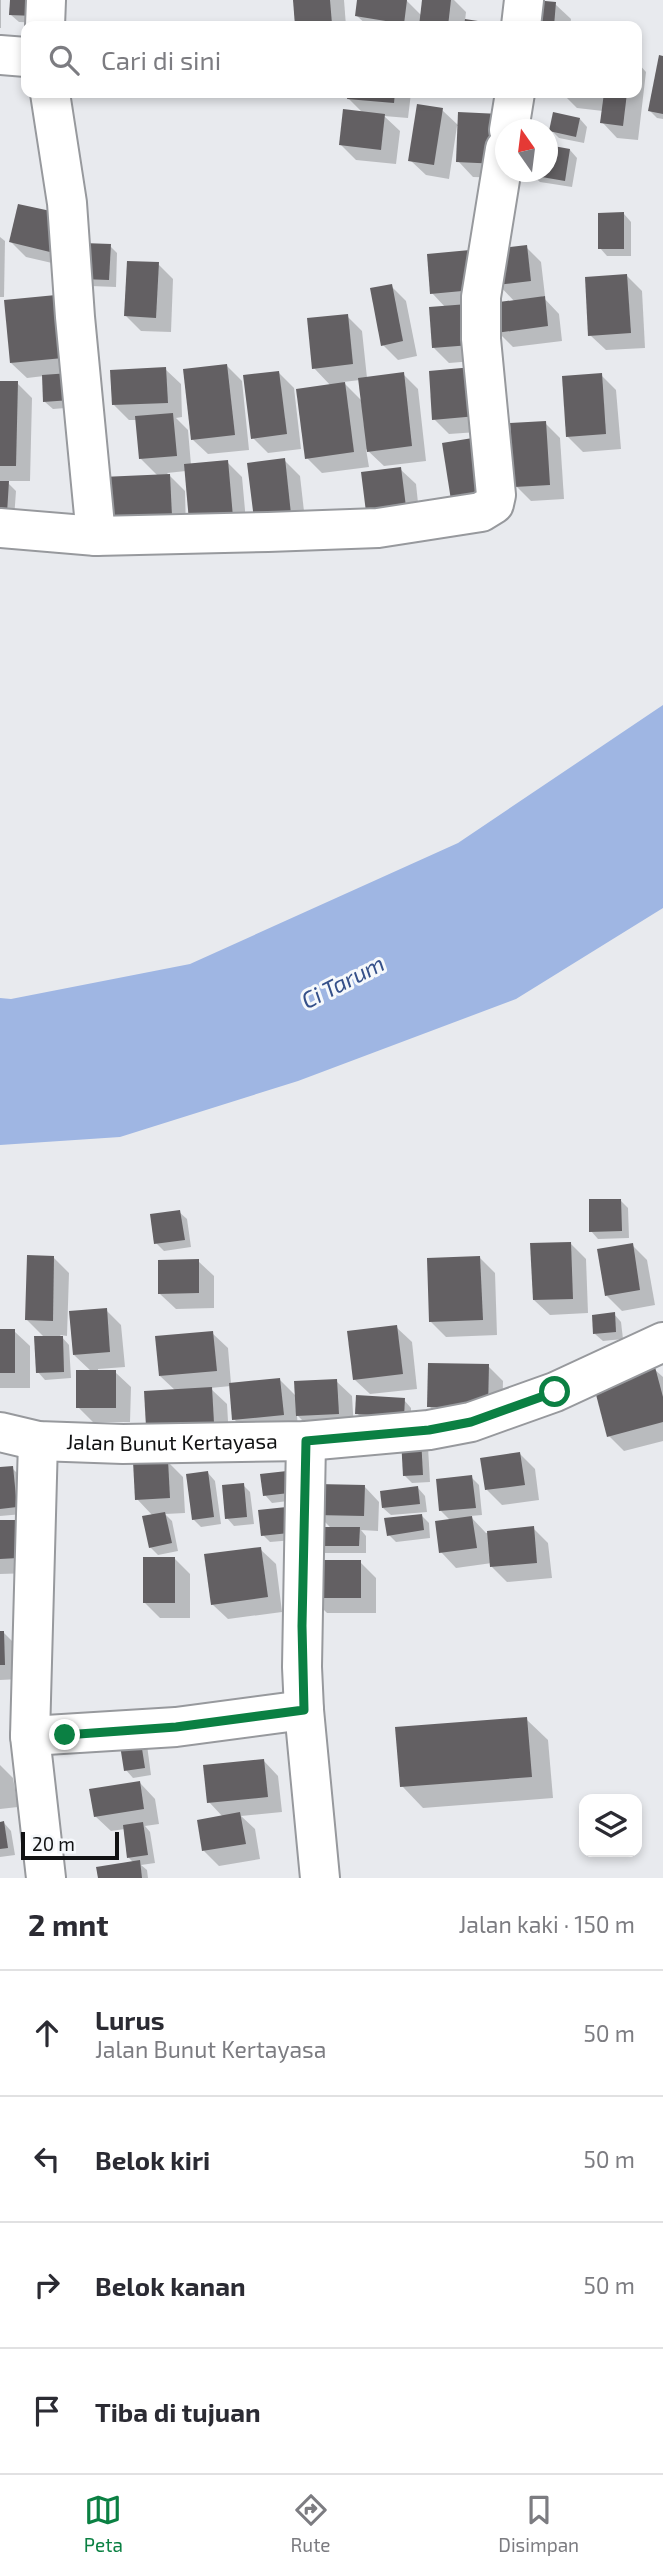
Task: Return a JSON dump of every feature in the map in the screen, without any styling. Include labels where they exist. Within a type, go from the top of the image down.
[{"type":"street","points":[[46,0],[46,21]]},
{"type":"street","points":[[522,0],[522,21]]},
{"type":"street","points":[[0,55],[21,57]]},
{"type":"street","points":[[52,98],[67,203],[96,536]]},
{"type":"street","points":[[511,119],[514,98]]},
{"type":"street","points":[[0,528],[96,536],[378,528],[481,512],[494,504],[496,495],[481,339],[481,297],[500,182]]},
{"type":"street","name":"Jalan Bunut Kertayasa","points":[[0,1432],[38,1441],[123,1444],[306,1441],[429,1430],[471,1422],[555,1392],[663,1342]]},
{"type":"street","points":[[38,1441],[30,1736],[46,1878]]},
{"type":"street","points":[[306,1441],[303,1544],[304,1710],[320,1878]]},
{"type":"street","points":[[30,1736],[176,1727],[304,1710]]},
{"type":"water","name":"Ci Tarum","points":[[663,705],[663,908],[516,999],[298,1081],[120,1137],[0,1145],[0,998],[11,999],[190,964],[458,843]]},
{"type":"building","points":[[10,0],[37,0],[36,16],[9,15]]},
{"type":"building","points":[[293,0],[330,0],[332,21],[295,21]]},
{"type":"building","points":[[357,0],[407,0],[404,21],[355,16]]},
{"type":"building","points":[[422,0],[451,0],[449,21],[420,21]]},
{"type":"building","points":[[534,0],[556,2],[554,21],[532,21]]},
{"type":"building","points":[[659,55],[663,56],[663,114],[648,111]]},
{"type":"building","points":[[347,98],[394,98],[394,103]]},
{"type":"building","points":[[603,98],[626,98],[623,126],[600,123]]},
{"type":"building","points":[[417,104],[443,108],[434,165],[408,161]]},
{"type":"building","points":[[343,109],[385,114],[381,150],[339,145]]},
{"type":"building","points":[[458,112],[500,114],[500,119],[495,119],[495,164],[456,162]]},
{"type":"building","points":[[553,112],[580,118],[576,137],[558,133],[558,119],[552,119]]},
{"type":"building","points":[[558,147],[570,149],[565,181],[558,180]]},
{"type":"building","points":[[18,204],[60,213],[50,252],[9,242]]},
{"type":"building","points":[[624,212],[624,249],[598,249],[598,213]]},
{"type":"building","points":[[83,243],[111,244],[109,280],[82,279]]},
{"type":"building","points":[[527,245],[531,281],[496,285],[492,249]]},
{"type":"building","points":[[470,250],[473,290],[430,294],[427,254]]},
{"type":"building","points":[[127,261],[159,262],[156,318],[124,316]]},
{"type":"building","points":[[627,274],[631,333],[588,336],[585,277]]},
{"type":"building","points":[[392,284],[403,341],[381,346],[370,288]]},
{"type":"building","points":[[56,295],[63,358],[10,363],[4,300]]},
{"type":"building","points":[[545,296],[548,326],[496,333],[492,303]]},
{"type":"building","points":[[468,304],[471,345],[432,348],[429,307]]},
{"type":"building","points":[[348,314],[353,364],[312,369],[307,318]]},
{"type":"building","points":[[227,364],[235,435],[191,440],[183,369]]},
{"type":"building","points":[[166,367],[168,403],[112,405],[110,370]]},
{"type":"building","points":[[473,367],[477,416],[432,420],[429,371]]},
{"type":"building","points":[[279,371],[287,434],[251,439],[243,375]]},
{"type":"building","points":[[404,372],[412,446],[367,452],[358,378]]},
{"type":"building","points":[[70,373],[71,400],[43,402],[42,375]]},
{"type":"building","points":[[602,373],[606,434],[566,437],[562,376]]},
{"type":"building","points":[[0,381],[18,381],[16,466],[0,466]]},
{"type":"building","points":[[345,382],[354,452],[305,459],[296,389]]},
{"type":"building","points":[[173,413],[177,456],[139,459],[135,416]]},
{"type":"building","points":[[546,421],[550,485],[514,487],[510,423]]},
{"type":"building","points":[[485,436],[494,492],[451,500],[442,443]]},
{"type":"building","points":[[285,458],[291,514],[254,519],[247,463]]},
{"type":"building","points":[[228,460],[233,517],[189,521],[184,464]]},
{"type":"building","points":[[401,467],[406,507],[366,512],[361,472]]},
{"type":"building","points":[[170,474],[172,516],[104,520],[102,477]]},
{"type":"building","points":[[0,481],[9,481],[7,513],[0,512]]},
{"type":"building","points":[[589,1199],[621,1199],[622,1231],[589,1232]]},
{"type":"building","points":[[180,1210],[185,1240],[154,1244],[150,1214]]},
{"type":"building","points":[[571,1242],[573,1299],[533,1300],[530,1243]]},
{"type":"building","points":[[633,1243],[640,1290],[605,1296],[597,1249]]},
{"type":"building","points":[[27,1255],[54,1256],[53,1321],[25,1320]]},
{"type":"building","points":[[480,1256],[483,1320],[429,1322],[427,1258]]},
{"type":"building","points":[[199,1259],[199,1293],[158,1294],[158,1260]]},
{"type":"building","points":[[107,1308],[110,1352],[73,1355],[69,1311]]},
{"type":"building","points":[[615,1312],[616,1332],[593,1334],[592,1315]]},
{"type":"building","points":[[397,1325],[403,1374],[353,1380],[347,1331]]},
{"type":"building","points":[[0,1329],[15,1329],[15,1373],[0,1373]]},
{"type":"building","points":[[213,1331],[217,1371],[159,1376],[155,1336]]},
{"type":"building","points":[[34,1336],[63,1336],[64,1372],[36,1373]]},
{"type":"building","points":[[428,1363],[489,1364],[488,1408],[427,1407]]},
{"type":"building","points":[[655,1367],[663,1397],[663,1422],[607,1437],[593,1383]]},
{"type":"building","points":[[76,1370],[116,1370],[116,1408],[76,1408]]},
{"type":"building","points":[[280,1378],[284,1415],[232,1420],[229,1383]]},
{"type":"building","points":[[337,1379],[339,1414],[296,1416],[294,1381]]},
{"type":"building","points":[[212,1387],[214,1423],[146,1427],[144,1391]]},
{"type":"building","points":[[356,1395],[405,1398],[404,1417],[355,1414]]},
{"type":"building","points":[[421,1438],[423,1475],[403,1476],[401,1439]]},
{"type":"building","points":[[520,1452],[525,1485],[485,1490],[480,1458]]},
{"type":"building","points":[[168,1460],[170,1498],[135,1500],[133,1461]]},
{"type":"building","points":[[13,1466],[17,1507],[0,1509],[0,1467]]},
{"type":"building","points":[[208,1471],[214,1517],[192,1520],[186,1474]]},
{"type":"building","points":[[287,1471],[289,1493],[263,1496],[260,1474]]},
{"type":"building","points":[[472,1475],[476,1508],[439,1511],[436,1479]]},
{"type":"building","points":[[244,1483],[247,1517],[225,1519],[222,1485]]},
{"type":"building","points":[[317,1484],[365,1485],[364,1516],[316,1515]]},
{"type":"building","points":[[418,1486],[420,1504],[382,1508],[380,1491]]},
{"type":"building","points":[[296,1506],[298,1532],[261,1536],[258,1510]]},
{"type":"building","points":[[165,1512],[172,1543],[149,1548],[142,1516]]},
{"type":"building","points":[[422,1514],[424,1530],[387,1536],[384,1518]]},
{"type":"building","points":[[472,1516],[477,1548],[439,1553],[435,1521]]},
{"type":"building","points":[[0,1520],[16,1520],[18,1558],[0,1559]]},
{"type":"building","points":[[534,1526],[537,1563],[490,1567],[487,1531]]},
{"type":"building","points":[[310,1527],[360,1527],[359,1546],[310,1546]]},
{"type":"building","points":[[261,1547],[268,1597],[211,1605],[204,1554]]},
{"type":"building","points":[[143,1557],[175,1557],[175,1603],[143,1603]]},
{"type":"building","points":[[310,1560],[361,1560],[361,1598],[310,1598]]},
{"type":"building","points":[[0,1631],[4,1631],[5,1665],[0,1665]]},
{"type":"building","points":[[527,1717],[532,1777],[400,1787],[395,1727]]},
{"type":"building","points":[[140,1736],[145,1768],[124,1771],[119,1739]]},
{"type":"building","points":[[264,1759],[268,1797],[207,1803],[203,1765]]},
{"type":"building","points":[[140,1781],[144,1809],[94,1817],[89,1789]]},
{"type":"building","points":[[240,1812],[246,1844],[202,1851],[197,1820]]},
{"type":"building","points":[[4,1821],[8,1848],[0,1849],[0,1822]]},
{"type":"building","points":[[143,1822],[148,1855],[127,1858],[123,1825]]},
{"type":"building","points":[[140,1860],[142,1878],[98,1878],[96,1867]]},
{"type":"route","points":[[65,1735],[200,1725],[304,1710],[302,1626],[306,1441],[429,1430],[471,1422],[555,1392]]}]
